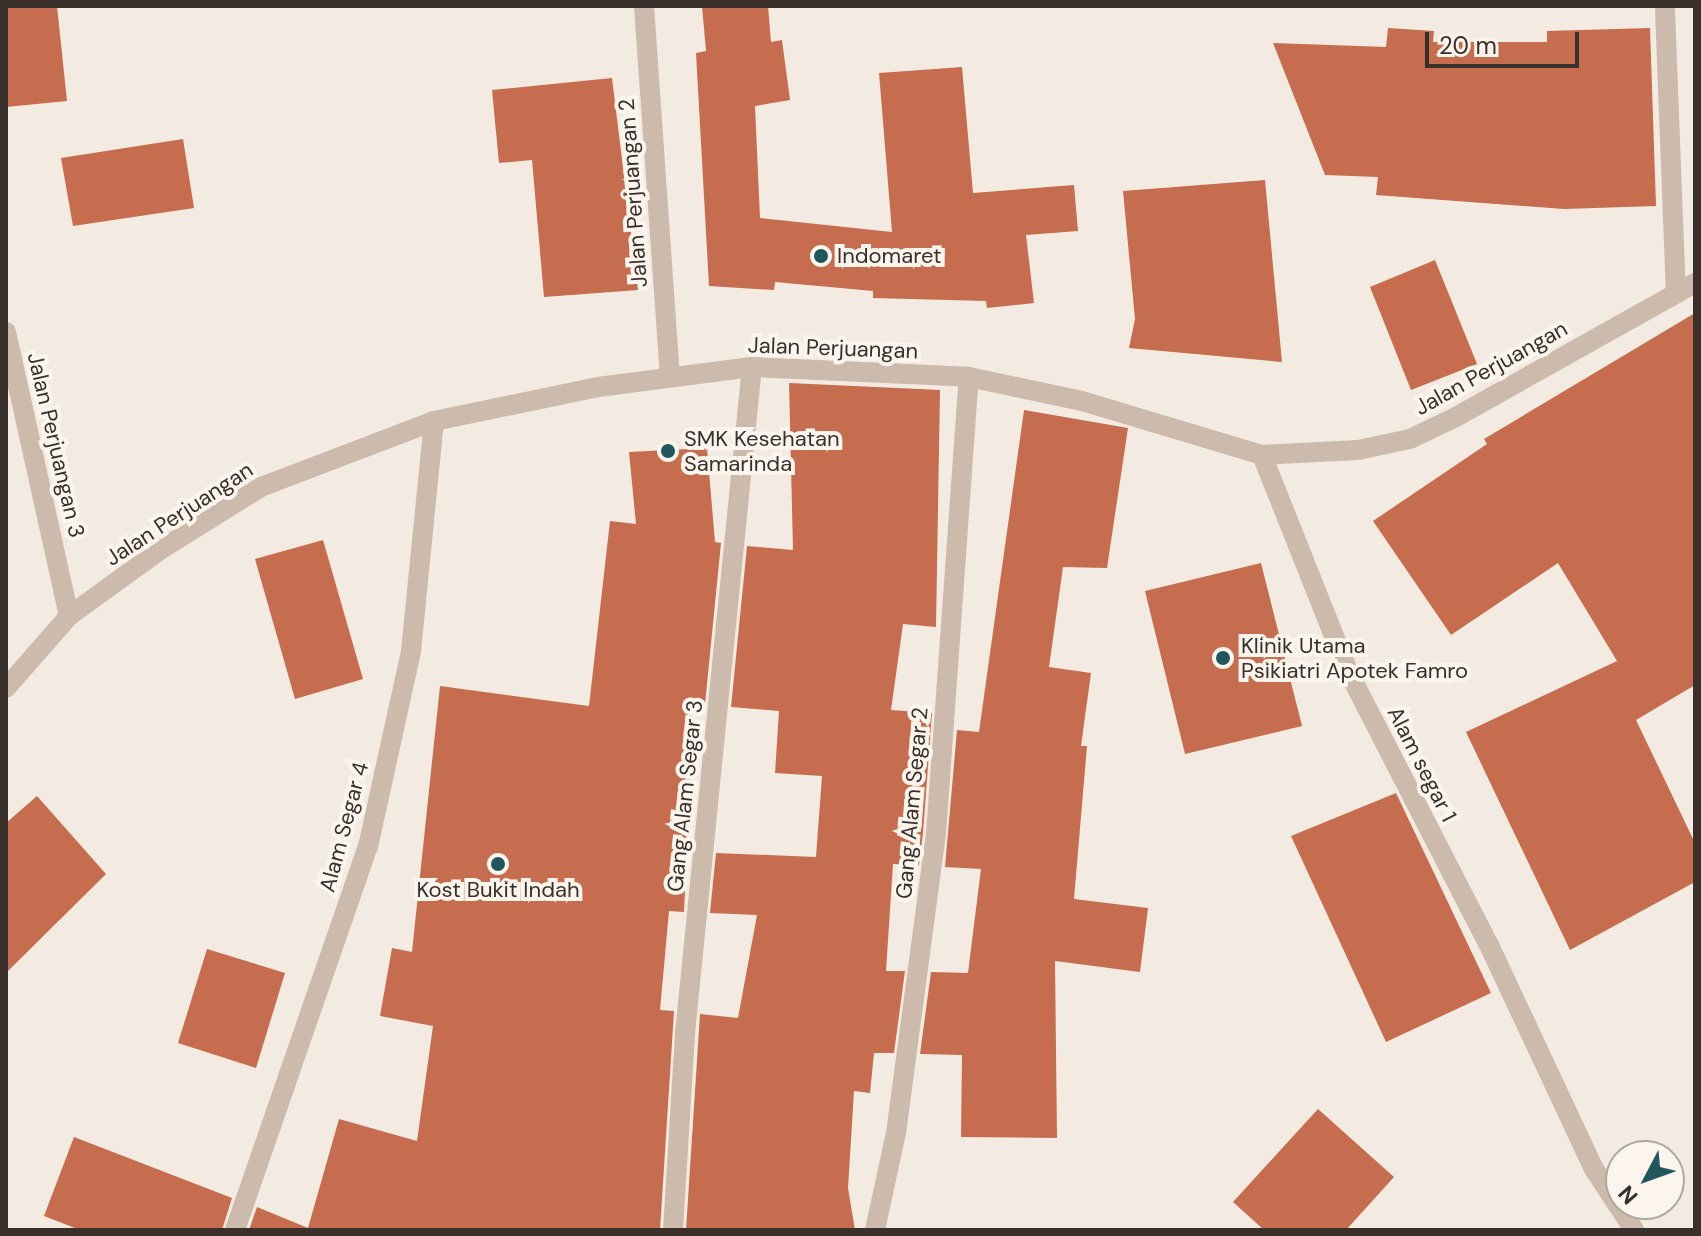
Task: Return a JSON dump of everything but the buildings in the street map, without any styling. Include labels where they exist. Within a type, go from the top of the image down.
[{"type":"street","name":"Jalan Perjuangan 2","points":[[644,6],[670,377]]},
{"type":"street","points":[[1665,10],[1676,291]]},
{"type":"street","name":"Jalan Perjuangan","points":[[6,688],[69,616],[261,487],[434,421],[670,377],[752,367],[969,377],[1082,401],[1262,455],[1358,450],[1410,439],[1695,283]]},
{"type":"street","name":"Jalan Perjuangan 3","points":[[6,332],[69,616]]},
{"type":"street","name":"Gang Alam Segar 3","points":[[673,1230],[685,1033],[752,367]]},
{"type":"street","name":"Gang Alam Segar 2","points":[[875,1230],[896,1133],[936,834],[969,377]]},
{"type":"street","name":"Alam Segar 4","points":[[235,1230],[368,847],[411,651],[434,421]]},
{"type":"street","name":"Alam segar 1","points":[[1262,455],[1348,671],[1535,1044],[1594,1169],[1634,1230]]},
{"type":"place","name":"Indomaret","points":[[821,256]]},
{"type":"place","name":"SMK Kesehatan Samarinda","points":[[668,451]]},
{"type":"place","name":"Klinik Utama Psikiatri Apotek Famro","points":[[1223,658]]},
{"type":"place","name":"Kost Bukit Indah","points":[[498,864]]}]
